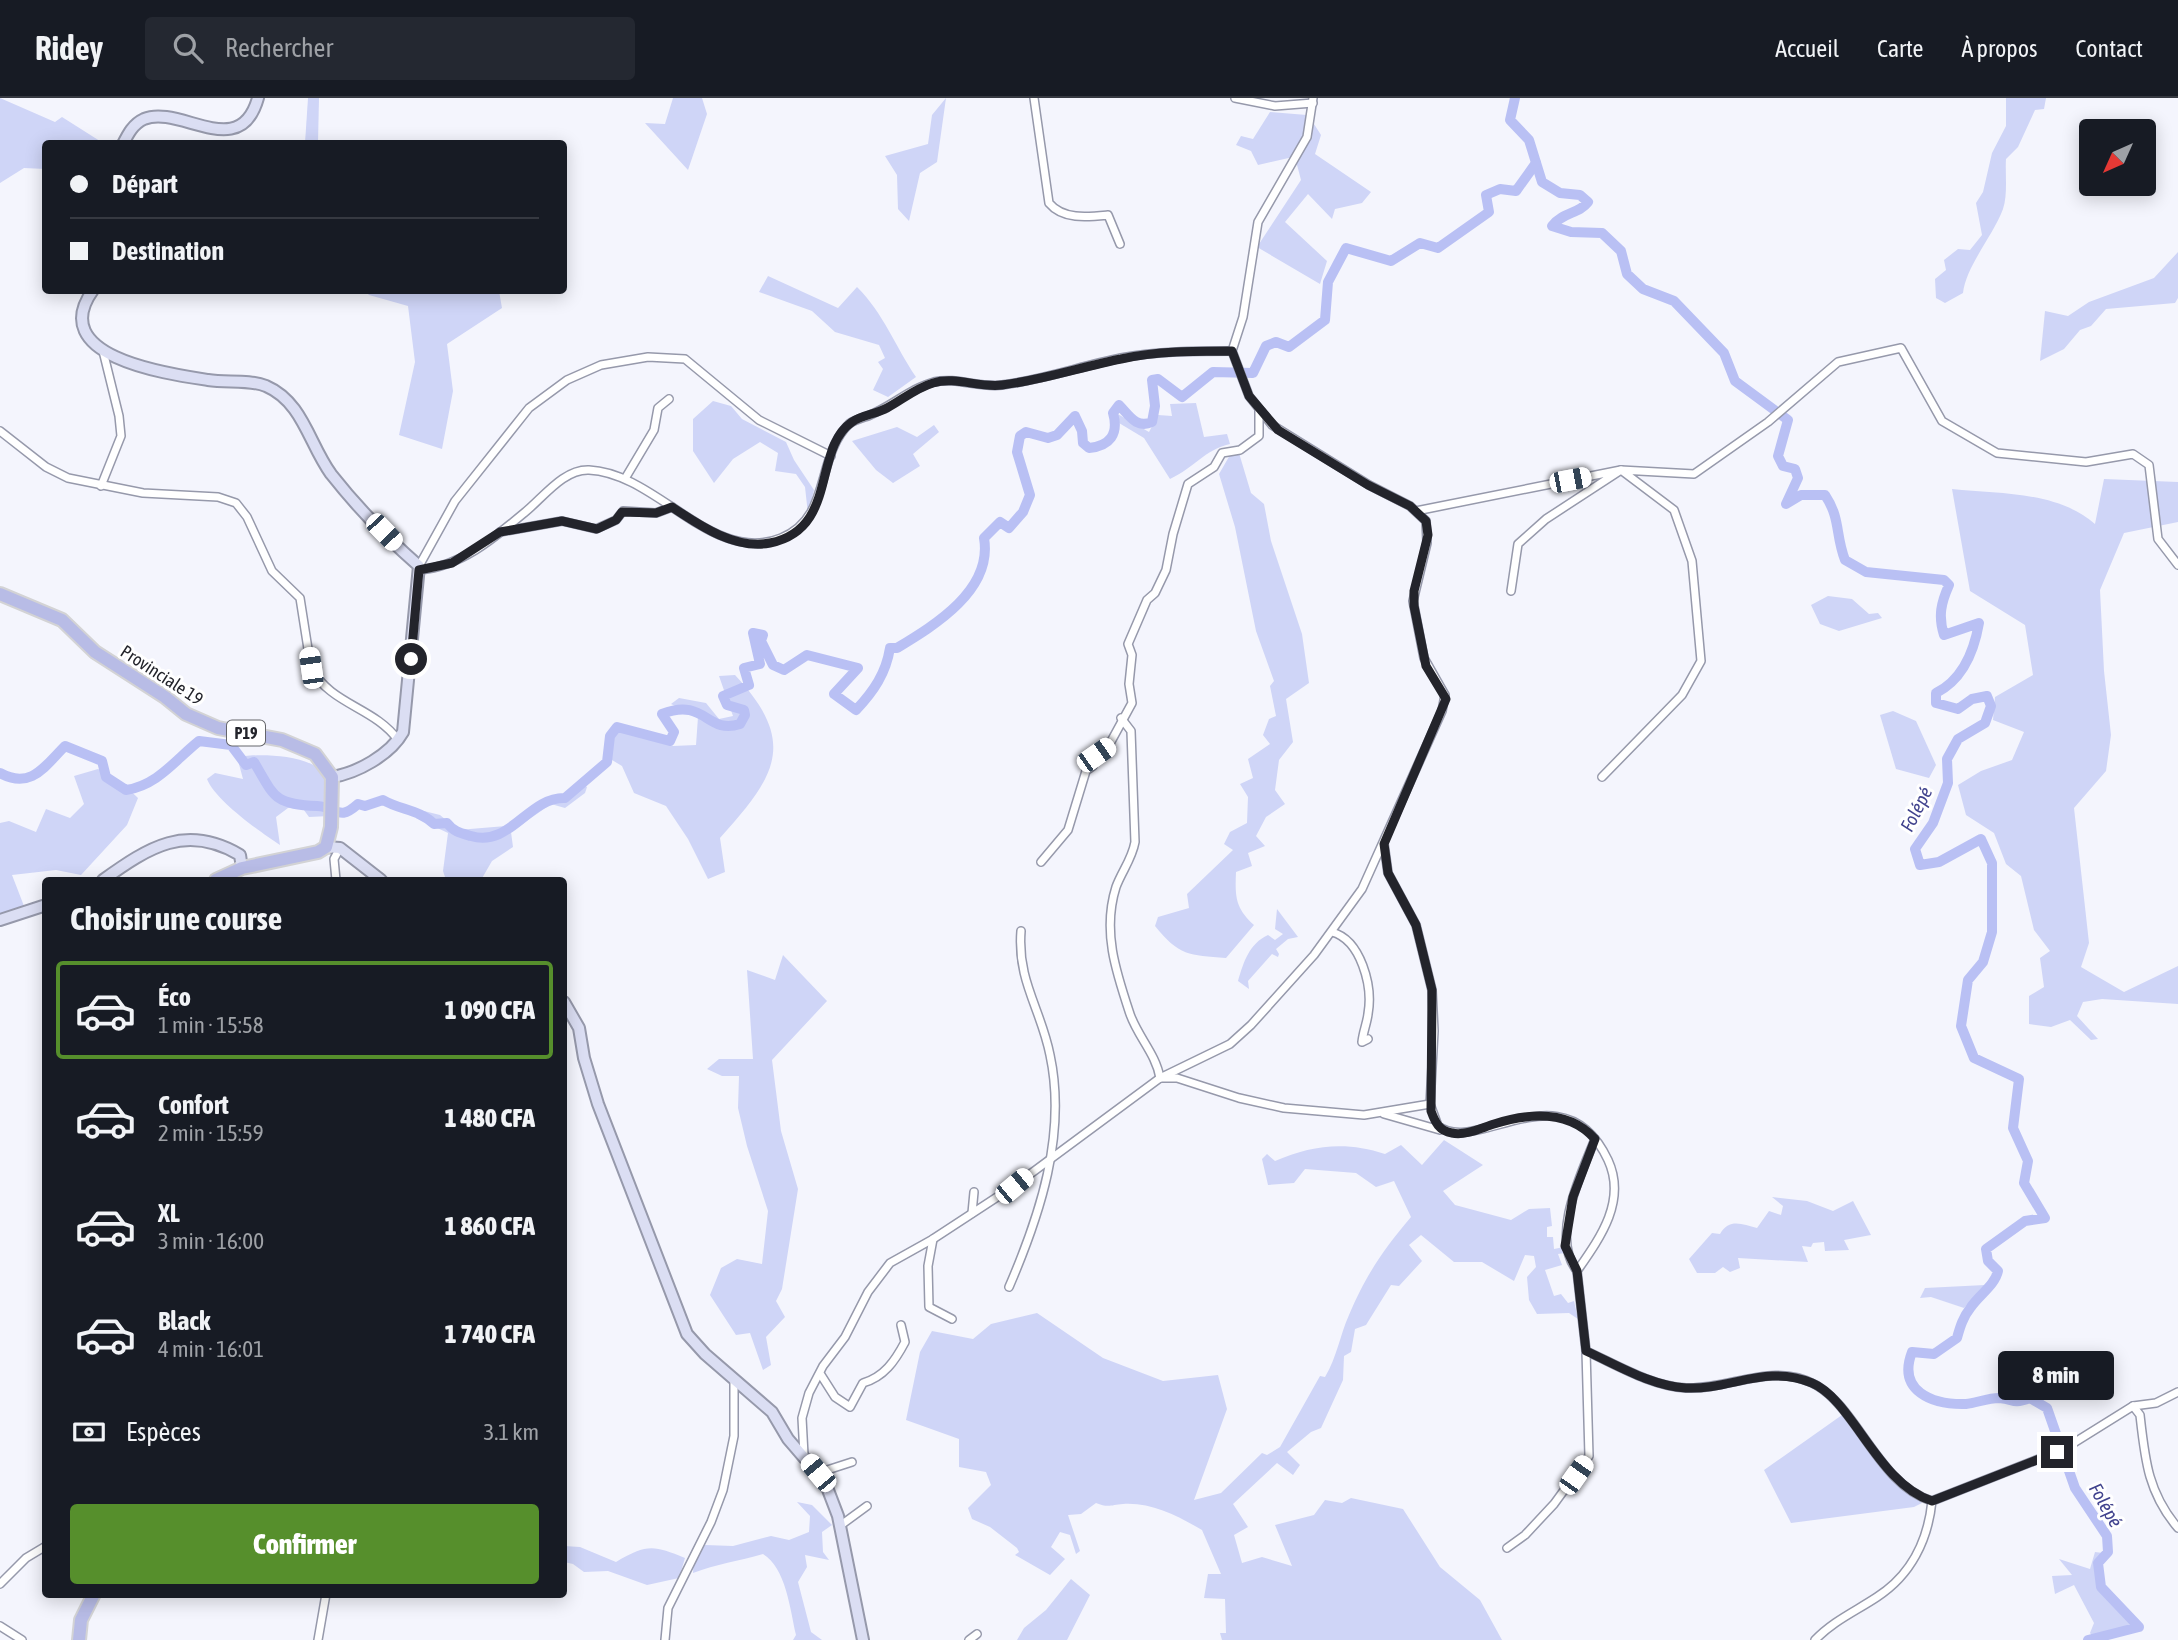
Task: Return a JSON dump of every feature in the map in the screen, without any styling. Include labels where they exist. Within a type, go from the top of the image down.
[{"type":"main road","name":"Provinciale 19","points":[[0,594],[62,620],[95,652],[166,696],[186,714],[218,728],[282,740],[315,754],[332,777]]},
{"type":"main road","points":[[223,877],[242,869],[318,852],[326,847],[331,827],[332,777]]},
{"type":"main road","points":[[79,1640],[81,1620],[92,1598]]},
{"type":"street","points":[[126,140],[135,125],[153,117],[215,129],[238,126],[254,111],[258,98]]},
{"type":"street","points":[[1034,98],[1049,203],[1060,212],[1074,216],[1108,215],[1120,244]]},
{"type":"street","points":[[804,1455],[805,1405],[868,1292],[890,1263],[972,1213],[1160,1078],[1224,1047],[1245,1031],[1332,932],[1357,899],[1384,844],[1446,699],[1426,666],[1416,622],[1414,591],[1428,535],[1426,521],[1416,511],[1283,433],[1259,411],[1240,375],[1232,351],[1243,317],[1247,273],[1258,222],[1306,142],[1313,101],[1275,106],[1235,98]]},
{"type":"street","points":[[91,294],[82,318],[86,333],[103,351],[140,368],[210,380],[262,385],[280,394],[294,408],[322,461],[339,484],[419,568]]},
{"type":"street","points":[[1416,511],[1621,470],[1695,474],[1769,422],[1838,362],[1901,348],[1942,421],[1997,453],[2086,462],[2133,454],[2149,465],[2158,539],[2178,565]]},
{"type":"street","points":[[101,486],[121,436],[103,351]]},
{"type":"street","points":[[419,568],[452,563],[500,532],[572,474],[584,470],[608,471],[626,477],[712,532],[737,541],[770,542],[797,530],[809,516],[818,502],[831,456],[852,422],[887,408],[936,382],[989,387],[1123,358],[1232,351]]},
{"type":"street","points":[[332,777],[357,769],[398,740],[403,732],[419,568],[455,501],[523,414],[567,380],[601,365],[648,357],[685,359],[759,420],[831,456]]},
{"type":"street","points":[[626,477],[651,438],[658,408],[669,399]]},
{"type":"street","points":[[1041,862],[1068,830],[1086,771],[1093,766],[1096,755],[1108,747],[1121,718],[1132,703],[1129,684],[1132,655],[1128,644],[1147,600],[1155,593],[1166,570],[1173,534],[1188,484],[1214,467],[1222,453],[1240,450],[1259,436],[1259,411]]},
{"type":"street","points":[[0,431],[46,467],[68,478],[101,486],[172,496],[218,497],[236,503],[247,517],[272,571],[300,598],[311,668],[316,677],[348,704],[381,720],[398,740]]},
{"type":"street","points":[[1511,592],[1518,544],[1546,519],[1621,470]]},
{"type":"street","points":[[1602,777],[1682,695],[1701,661],[1692,561],[1674,510],[1621,470]]},
{"type":"street","points":[[500,532],[562,521],[597,529],[616,520],[622,512],[656,513],[672,507]]},
{"type":"street","points":[[1121,718],[1131,731],[1135,842],[1115,892],[1112,960],[1135,1025],[1156,1062],[1160,1078]]},
{"type":"street","points":[[108,877],[148,850],[177,840],[193,839],[232,851],[240,856],[242,869]]},
{"type":"street","points":[[1384,844],[1388,873],[1416,925],[1432,990],[1434,1031],[1430,1104],[1435,1121],[1444,1131]]},
{"type":"street","points":[[326,847],[340,848],[377,877]]},
{"type":"street","points":[[336,877],[334,859],[340,848]]},
{"type":"street","points":[[0,920],[42,906]]},
{"type":"street","points":[[1009,1287],[1034,1221],[1052,1155],[1057,1108],[1050,1054],[1021,967],[1021,931]]},
{"type":"street","points":[[1332,932],[1344,936],[1358,952],[1368,998],[1362,1042],[1368,1039]]},
{"type":"street","points":[[567,1007],[579,1028],[597,1104],[648,1228],[682,1324],[694,1342],[734,1381],[772,1412],[788,1439],[804,1455],[831,1494],[841,1525],[863,1640]]},
{"type":"street","points":[[1160,1078],[1177,1078],[1228,1095],[1284,1108],[1381,1114],[1459,1134],[1512,1120],[1543,1116],[1578,1124],[1595,1139],[1612,1168],[1615,1191],[1603,1233],[1577,1271]]},
{"type":"street","points":[[1381,1114],[1430,1104]]},
{"type":"street","points":[[1507,1548],[1525,1535],[1554,1504],[1589,1456],[1586,1351],[1577,1271],[1567,1253],[1567,1233],[1576,1187],[1595,1139]]},
{"type":"street","points":[[972,1213],[974,1192]]},
{"type":"street","points":[[933,1239],[928,1266],[929,1307],[953,1319]]},
{"type":"street","points":[[821,1375],[835,1397],[850,1407],[855,1393],[863,1383],[873,1380],[893,1364],[905,1342],[901,1325]]},
{"type":"street","points":[[1586,1351],[1628,1371],[1678,1387],[1715,1386],[1763,1375],[1791,1377],[1815,1384],[1830,1397],[1872,1451],[1903,1483],[1932,1501]]},
{"type":"street","points":[[665,1640],[668,1608],[711,1522],[723,1490],[734,1436],[734,1381]]},
{"type":"street","points":[[1932,1501],[2060,1451],[2133,1406],[2156,1403],[2178,1392]]},
{"type":"street","points":[[2133,1406],[2140,1415],[2152,1490],[2167,1517],[2178,1528]]},
{"type":"street","points":[[818,1473],[852,1462]]},
{"type":"street","points":[[1815,1640],[1829,1626],[1879,1596],[1903,1574],[1926,1536],[1932,1501]]},
{"type":"street","points":[[841,1525],[867,1506]]},
{"type":"street","points":[[0,1584],[26,1558],[42,1548]]},
{"type":"street","points":[[318,1640],[325,1598]]},
{"type":"street","points":[[0,1626],[22,1640]]},
{"type":"street","points":[[969,1640],[977,1634]]},
{"type":"shaded area","points":[[0,98],[55,122],[62,117],[98,140],[42,140],[42,169],[24,168],[0,183]]},
{"type":"shaded area","points":[[308,98],[319,98],[318,140],[305,140]]},
{"type":"shaded area","points":[[673,98],[702,98],[707,114],[688,170],[645,123],[665,124]]},
{"type":"shaded area","points":[[946,98],[937,162],[920,173],[909,221],[898,209],[897,175],[885,156],[928,144],[932,115]]},
{"type":"shaded area","points":[[2006,98],[2046,98],[2044,109],[2035,110],[2018,147],[2006,159],[2005,203],[1969,272],[1963,293],[1945,303],[1936,298],[1935,279],[1946,270],[1944,260],[1958,249],[1970,250],[1982,235],[1976,203],[1983,192],[1992,153],[2006,126]]},
{"type":"shaded area","points":[[1270,112],[1307,115],[1307,128],[1293,157],[1258,165],[1251,151],[1236,145],[1241,136],[1253,139]]},
{"type":"shaded area","points":[[1314,124],[1321,135],[1315,154],[1371,192],[1362,203],[1335,209],[1332,219],[1308,194],[1285,222],[1327,261],[1320,284],[1257,247],[1301,180],[1296,161],[1307,146]]},
{"type":"shaded area","points":[[2178,252],[2178,298],[2175,303],[2106,309],[2091,326],[2080,330],[2064,349],[2040,361],[2045,311],[2068,316],[2089,302],[2154,278]]},
{"type":"shaded area","points":[[768,276],[838,308],[857,287],[882,319],[916,377],[888,397],[873,390],[883,369],[878,362],[885,358],[879,345],[835,332],[812,311],[759,292]]},
{"type":"shaded area","points":[[500,294],[502,308],[447,344],[453,391],[442,449],[399,435],[415,362],[408,306],[369,295]]},
{"type":"shaded area","points":[[713,401],[731,406],[742,419],[786,442],[794,460],[814,490],[808,514],[805,487],[796,474],[775,471],[778,453],[760,442],[733,459],[714,483],[693,451],[693,419]]},
{"type":"shaded area","points":[[1196,403],[1204,437],[1227,434],[1230,444],[1213,450],[1170,479],[1144,438],[1119,423],[1116,413],[1149,432],[1158,415],[1172,416],[1170,404]]},
{"type":"shaded area","points":[[934,425],[939,432],[913,454],[920,466],[893,483],[876,470],[852,441],[897,427],[917,437]]},
{"type":"shaded area","points":[[1239,453],[1251,493],[1264,504],[1271,541],[1302,634],[1309,683],[1286,699],[1293,742],[1279,760],[1275,790],[1285,804],[1266,817],[1256,836],[1265,846],[1248,853],[1252,866],[1236,872],[1237,901],[1254,925],[1226,958],[1203,956],[1178,949],[1155,926],[1158,917],[1189,908],[1187,894],[1233,850],[1224,844],[1230,832],[1247,823],[1248,797],[1240,784],[1253,778],[1248,759],[1270,744],[1263,735],[1269,719],[1276,716],[1270,686],[1274,681],[1256,631],[1235,527],[1219,474],[1230,455]]},
{"type":"shaded area","points":[[2104,479],[2178,482],[2178,522],[2124,533],[2100,590],[2104,671],[2111,735],[2106,771],[2074,808],[2089,943],[2081,967],[2124,992],[2178,966],[2178,1004],[2102,999],[2083,1002],[2077,1016],[2098,1039],[2091,1040],[2070,1020],[2051,1027],[2029,1024],[2029,996],[2044,987],[2040,958],[2050,951],[2034,930],[2021,876],[2006,864],[1994,833],[1966,815],[1958,785],[1981,771],[2012,760],[2024,732],[1993,720],[1995,697],[2033,675],[2025,625],[1970,591],[1952,489],[2046,500],[2080,513],[2095,524]]},
{"type":"shaded area","points":[[1828,596],[1852,599],[1869,614],[1878,613],[1882,618],[1839,631],[1820,624],[1811,605]]},
{"type":"shaded area","points":[[735,675],[755,699],[767,721],[773,740],[772,759],[766,778],[755,796],[720,838],[725,872],[708,879],[688,839],[666,806],[634,793],[622,766],[612,760],[612,737],[620,731],[673,746],[696,745],[698,717],[671,704],[679,698],[706,703],[719,719],[733,716],[719,676]]},
{"type":"shaded area","points":[[1893,711],[1916,721],[1936,765],[1929,778],[1896,769],[1880,715]]},
{"type":"shaded area","points":[[218,740],[233,742],[245,756],[265,755],[301,760],[321,770],[329,781],[330,816],[309,817],[301,806],[288,808],[276,817],[280,845],[271,839],[228,806],[207,779],[215,773],[243,779],[236,753]]},
{"type":"shaded area","points":[[98,769],[119,780],[138,798],[127,825],[81,875],[56,870],[12,875],[24,906],[0,919],[0,823],[9,821],[36,832],[46,809],[70,818],[84,804],[74,776]]},
{"type":"shaded area","points":[[580,782],[587,787],[585,793],[565,808],[551,804],[511,832],[513,847],[492,861],[483,877],[445,877],[443,871],[448,833],[416,818],[424,811],[440,815],[458,830],[506,826],[556,799],[564,803],[572,794],[570,788]]},
{"type":"shaded area","points":[[1277,909],[1298,937],[1288,939],[1276,949],[1278,957],[1272,954],[1248,981],[1249,989],[1238,981],[1248,954],[1256,943],[1268,935],[1275,940],[1283,934],[1275,929]]},
{"type":"shaded area","points":[[783,955],[827,1001],[772,1060],[781,1131],[798,1189],[782,1289],[776,1301],[785,1317],[766,1337],[771,1365],[763,1370],[750,1333],[736,1335],[710,1295],[721,1268],[737,1259],[762,1264],[768,1211],[738,1108],[739,1076],[722,1076],[707,1069],[719,1059],[753,1059],[747,970],[775,980]]},
{"type":"shaded area","points":[[1444,1140],[1483,1165],[1443,1191],[1455,1205],[1511,1220],[1529,1209],[1550,1208],[1552,1226],[1547,1227],[1547,1237],[1553,1237],[1554,1249],[1564,1247],[1565,1253],[1558,1254],[1562,1265],[1545,1270],[1554,1296],[1561,1294],[1568,1303],[1574,1301],[1578,1319],[1569,1313],[1537,1314],[1529,1300],[1527,1277],[1536,1267],[1534,1256],[1525,1255],[1514,1281],[1482,1262],[1454,1262],[1421,1235],[1409,1245],[1422,1261],[1399,1286],[1391,1285],[1366,1325],[1355,1329],[1351,1352],[1344,1356],[1343,1380],[1321,1428],[1311,1432],[1287,1452],[1300,1465],[1293,1475],[1277,1463],[1233,1504],[1248,1527],[1234,1535],[1242,1563],[1262,1557],[1292,1566],[1275,1525],[1314,1515],[1325,1500],[1342,1503],[1351,1498],[1403,1509],[1440,1567],[1480,1600],[1502,1640],[1222,1640],[1220,1633],[1226,1633],[1225,1599],[1204,1598],[1208,1574],[1221,1574],[1202,1530],[1174,1515],[1144,1505],[1107,1506],[1096,1503],[1081,1514],[1068,1515],[1080,1551],[1076,1554],[1070,1535],[1060,1532],[1051,1547],[1065,1559],[1050,1575],[1015,1555],[1019,1552],[1017,1548],[990,1527],[972,1519],[968,1508],[991,1485],[986,1472],[959,1467],[959,1439],[906,1420],[920,1352],[932,1331],[973,1339],[991,1324],[1037,1313],[1103,1358],[1163,1381],[1218,1375],[1227,1409],[1194,1500],[1221,1493],[1262,1453],[1267,1455],[1280,1447],[1320,1376],[1325,1377],[1355,1301],[1369,1275],[1411,1217],[1394,1181],[1376,1187],[1356,1173],[1305,1169],[1294,1183],[1268,1185],[1262,1159],[1267,1154],[1275,1161],[1302,1151],[1343,1146],[1385,1154],[1401,1145],[1422,1165]]},
{"type":"shaded area","points":[[1772,1197],[1807,1201],[1833,1211],[1853,1201],[1871,1235],[1844,1240],[1849,1250],[1825,1251],[1824,1242],[1813,1243],[1811,1247],[1802,1246],[1808,1262],[1738,1258],[1740,1268],[1730,1272],[1723,1267],[1715,1273],[1697,1273],[1689,1259],[1712,1233],[1720,1234],[1727,1226],[1736,1223],[1757,1228],[1769,1211],[1781,1215],[1783,1206]]},
{"type":"shaded area","points":[[1985,1285],[1964,1308],[1931,1297],[1920,1298],[1925,1288]]},
{"type":"shaded area","points":[[1842,1415],[1870,1453],[1922,1503],[1914,1507],[1791,1523],[1764,1470]]},
{"type":"shaded area","points":[[797,1502],[812,1505],[832,1525],[822,1532],[823,1552],[829,1560],[805,1555],[807,1567],[798,1582],[811,1632],[822,1640],[793,1640],[796,1635],[786,1590],[777,1569],[763,1554],[693,1573],[694,1556],[705,1545],[733,1546],[771,1536],[789,1540],[809,1532],[810,1516]]},
{"type":"shaded area","points":[[567,1546],[580,1547],[616,1562],[650,1548],[685,1558],[679,1578],[647,1585],[608,1571],[584,1572],[567,1563]]},
{"type":"shaded area","points":[[2095,1552],[2103,1553],[2097,1570],[2097,1587],[2122,1614],[2134,1619],[2134,1625],[2095,1639],[2090,1633],[2094,1623],[2074,1585],[2055,1594],[2052,1576],[2072,1575],[2059,1559],[2090,1569]]},
{"type":"shaded area","points":[[1071,1579],[1090,1595],[1067,1640],[1017,1640],[1024,1628],[1046,1610]]},
{"type":"waterway","name":"Folépé","points":[[1515,98],[1510,120],[1529,140],[1542,182],[1560,193],[1580,195],[1588,202],[1552,226],[1571,232],[1602,233],[1621,251],[1627,274],[1643,289],[1674,301],[1724,353],[1735,381],[1788,420],[1778,456],[1783,466],[1795,469],[1798,478],[1786,504],[1801,495],[1825,495],[1836,519],[1845,560],[1866,572],[1944,580],[1949,585],[1941,610],[1944,635],[1979,623],[1965,664],[1953,681],[1936,693],[1936,703],[1958,709],[1972,699],[1987,696],[1991,706],[1985,723],[1958,739],[1947,759],[1948,783],[1933,823],[1915,849],[1920,865],[1939,862],[1981,839],[1992,863],[1992,932],[1983,962],[1968,980],[1961,1026],[1974,1058],[2019,1079],[2013,1128],[2028,1161],[2024,1183],[2045,1218],[2025,1221],[1986,1249],[1988,1261],[1998,1271],[1994,1281],[1968,1311],[1957,1338],[1934,1354],[1912,1352],[1909,1377],[1921,1393],[1941,1402],[1966,1404],[1995,1398],[2016,1401],[2030,1398],[2047,1408],[2075,1488],[2107,1536],[2108,1552],[2098,1563],[2101,1587],[2139,1627],[2088,1640]]},
{"type":"waterway","points":[[0,773],[11,778],[29,777],[44,768],[65,746],[102,761],[106,777],[126,790],[148,783],[166,771],[199,741],[231,745],[246,765],[254,762],[272,791],[284,801],[324,807],[342,813],[358,804],[365,806],[383,800],[423,816],[434,824],[447,823],[460,833],[485,838],[508,829],[540,805],[565,798],[607,762],[610,736],[617,727],[670,741],[674,732],[662,714],[677,710],[697,713],[720,725],[740,724],[745,715],[744,710],[727,705],[723,696],[749,685],[744,668],[760,664],[753,633],[763,635],[761,641],[773,665],[784,670],[807,655],[858,668],[834,694],[856,710],[878,681],[886,666],[890,648],[897,648],[912,639],[958,604],[980,574],[984,538],[1000,522],[1009,528],[1023,512],[1030,495],[1017,452],[1020,436],[1026,432],[1048,438],[1057,435],[1075,416],[1082,431],[1083,443],[1089,448],[1096,447],[1107,442],[1114,433],[1113,413],[1119,405],[1137,422],[1152,422],[1155,406],[1152,380],[1158,379],[1182,397],[1213,372],[1253,373],[1266,346],[1276,342],[1289,347],[1325,320],[1328,282],[1346,248],[1391,261],[1420,243],[1438,248],[1489,212],[1486,195],[1500,189],[1516,191],[1536,163]]},
{"type":"route","points":[[411,659],[419,570],[452,563],[500,532],[562,521],[581,523],[597,529],[616,520],[622,512],[656,513],[672,507],[712,532],[737,541],[770,542],[797,530],[814,510],[834,448],[846,428],[855,420],[887,408],[923,387],[936,382],[953,381],[989,387],[1050,376],[1123,358],[1197,351],[1232,351],[1249,396],[1278,430],[1368,485],[1410,506],[1426,521],[1428,535],[1413,596],[1414,606],[1426,666],[1446,699],[1384,844],[1388,873],[1416,925],[1432,990],[1434,1031],[1431,1111],[1438,1126],[1455,1134],[1528,1116],[1543,1116],[1578,1124],[1595,1139],[1573,1197],[1565,1246],[1577,1271],[1586,1351],[1628,1371],[1678,1387],[1715,1386],[1763,1375],[1782,1375],[1815,1384],[1830,1397],[1872,1451],[1903,1483],[1913,1492],[1932,1501],[2057,1452]]}]
